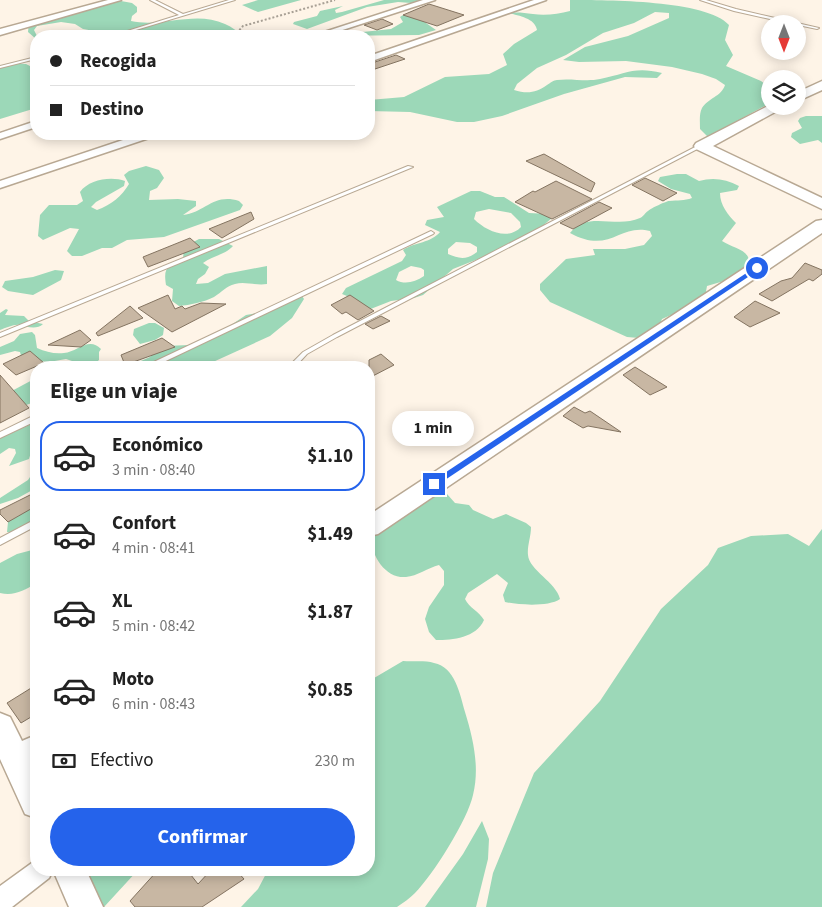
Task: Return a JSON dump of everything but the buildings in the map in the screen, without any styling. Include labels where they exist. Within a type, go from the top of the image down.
[{"type":"street","points":[[0,32],[117,0]]},
{"type":"street","points":[[335,30],[431,0]]},
{"type":"street","points":[[375,57],[542,0]]},
{"type":"street","points":[[806,93],[822,85]]},
{"type":"street","points":[[701,146],[762,115]]},
{"type":"street","points":[[0,136],[30,126]]},
{"type":"street","points":[[0,186],[134,140]]},
{"type":"street","points":[[701,146],[822,204]]},
{"type":"street","points":[[375,523],[822,225]]},
{"type":"street","points":[[0,727],[26,756],[30,775]]},
{"type":"street","points":[[0,901],[33,876]]},
{"type":"street","points":[[72,876],[86,907]]},
{"type":"lane","points":[[152,0],[182,15]]},
{"type":"lane","points":[[133,30],[233,0]]},
{"type":"lane","points":[[702,0],[735,10],[817,28]]},
{"type":"lane","points":[[0,67],[30,60]]},
{"type":"lane","points":[[297,361],[305,353],[335,336],[701,146]]},
{"type":"lane","points":[[0,335],[410,167]]},
{"type":"lane","points":[[159,361],[431,233]]},
{"type":"lane","points":[[0,435],[30,421]]},
{"type":"lane","points":[[0,542],[30,525]]},
{"type":"path","points":[[239,30],[243,26],[335,0]]},
{"type":"green space","points":[[258,0],[301,0],[258,12],[242,5]]},
{"type":"green space","points":[[384,0],[420,0],[411,3],[398,2],[367,7],[307,29],[293,24],[294,22],[317,16],[320,11],[343,6],[335,10],[336,13],[342,12]]},
{"type":"green space","points":[[570,0],[607,0],[679,6],[717,17],[729,25],[725,40],[733,55],[726,66],[761,81],[761,108],[708,137],[700,129],[700,115],[702,108],[721,92],[725,85],[716,79],[672,67],[626,61],[579,62],[563,60],[585,47],[628,36],[669,18],[669,13],[655,12],[634,23],[603,33],[566,55],[537,68],[517,84],[514,90],[531,92],[539,90],[556,80],[595,80],[644,70],[662,73],[657,78],[625,77],[564,94],[502,116],[474,122],[457,122],[410,112],[375,111],[375,99],[404,97],[445,77],[489,74],[507,65],[503,54],[514,44],[537,30],[530,20],[509,13],[547,15],[570,11]]},
{"type":"green space","points":[[121,1],[132,3],[137,7],[137,12],[132,16],[131,21],[143,23],[190,19],[214,20],[235,30],[89,30],[75,24],[61,22],[37,26],[34,30],[30,30],[30,34],[28,32],[29,22],[65,14],[68,10],[97,7]]},
{"type":"green space","points":[[403,15],[416,16],[436,30],[419,35],[375,35],[375,31],[391,29],[403,22],[400,17]]},
{"type":"green space","points":[[12,63],[30,66],[30,110],[0,119],[0,66]]},
{"type":"green space","points":[[822,116],[822,143],[818,140],[800,144],[791,137],[792,133],[802,128],[798,121],[800,118]]},
{"type":"green space","points":[[146,166],[159,170],[164,178],[157,188],[150,191],[149,200],[178,199],[196,201],[196,206],[183,215],[222,200],[239,201],[243,205],[240,210],[164,237],[127,240],[112,248],[102,248],[82,256],[72,256],[67,251],[79,229],[70,228],[43,240],[38,236],[40,215],[49,205],[77,205],[83,201],[80,192],[95,181],[114,179],[125,181],[124,186],[96,202],[91,207],[97,210],[102,208],[119,196],[129,184],[124,175],[129,171]]},
{"type":"green space","points":[[686,174],[699,181],[709,179],[724,180],[739,186],[737,190],[720,193],[721,202],[725,210],[736,223],[722,241],[741,250],[749,260],[748,265],[741,269],[740,275],[707,286],[705,297],[696,300],[692,312],[671,315],[662,319],[657,332],[639,338],[627,337],[550,302],[540,290],[540,284],[566,259],[595,255],[593,249],[625,249],[644,245],[652,236],[650,231],[639,230],[595,241],[570,233],[577,226],[585,222],[631,221],[665,202],[692,198],[690,194],[671,189],[658,181],[660,177]]},
{"type":"green space","points":[[471,191],[480,191],[495,197],[504,197],[529,213],[548,214],[552,218],[526,240],[453,269],[423,295],[391,301],[363,312],[352,298],[342,294],[346,288],[402,261],[406,255],[403,250],[436,236],[440,232],[425,225],[427,220],[444,217],[437,207]],"holes":[[[489,209],[511,213],[520,222],[521,227],[510,233],[497,233],[474,219],[476,212]],[[456,242],[470,243],[477,247],[477,252],[470,256],[459,258],[448,254],[448,249]],[[411,266],[424,270],[424,276],[406,283],[396,280],[399,272]]]},
{"type":"green space","points":[[199,239],[219,239],[233,246],[203,263],[209,267],[196,284],[208,283],[225,274],[267,266],[267,284],[235,284],[210,299],[179,306],[172,301],[173,289],[166,285],[165,274],[170,266],[183,259],[184,247]]},
{"type":"green space","points":[[55,270],[64,271],[61,280],[33,295],[8,291],[2,287],[5,281],[33,277]]},
{"type":"green space","points":[[302,296],[304,299],[292,318],[270,336],[215,361],[141,361],[150,357],[155,350],[166,346],[189,345],[225,329],[246,315],[263,312]]},
{"type":"green space","points":[[6,309],[8,310],[5,315],[24,316],[29,321],[43,324],[35,327],[15,325],[0,330],[0,313]]},
{"type":"green space","points":[[149,323],[155,323],[164,328],[163,335],[155,340],[140,344],[133,335],[134,329]]},
{"type":"green space","points":[[32,332],[35,335],[37,348],[53,353],[69,352],[87,344],[96,345],[101,349],[99,360],[72,361],[66,359],[40,361],[22,359],[20,352],[15,351],[0,355],[0,347],[14,341],[20,334]]},
{"type":"green space","points":[[30,381],[30,404],[26,405],[8,393]]},
{"type":"green space","points":[[30,425],[29,459],[9,466],[16,453],[15,449],[9,448],[0,454],[0,438]]},
{"type":"green space","points":[[30,477],[30,491],[0,504],[0,498]]},
{"type":"green space","points":[[434,494],[447,494],[455,503],[469,505],[473,510],[493,519],[506,514],[531,527],[529,560],[558,593],[560,599],[555,602],[541,604],[505,602],[503,595],[508,583],[497,574],[468,593],[465,599],[484,620],[476,631],[463,637],[436,640],[429,632],[425,619],[429,607],[444,585],[444,571],[439,565],[406,577],[391,574],[375,555],[375,531]]},
{"type":"green space","points":[[30,504],[30,526],[12,533],[7,532],[8,522],[24,507]]},
{"type":"green space","points":[[822,529],[822,907],[486,907],[493,873],[534,773],[600,701],[661,609],[708,565],[718,548],[751,536],[788,534],[809,546]]},
{"type":"green space","points":[[30,551],[30,586],[10,594],[0,593],[0,563],[17,554]]},
{"type":"green space","points":[[403,661],[423,661],[441,666],[447,670],[456,682],[473,742],[476,763],[473,795],[457,832],[422,885],[397,907],[241,907],[258,889],[265,876],[375,876],[375,677]]},
{"type":"green space","points":[[482,821],[489,839],[488,859],[476,907],[425,907],[463,854]]},
{"type":"green space","points":[[79,876],[132,876],[104,907],[81,907]]},
{"type":"route","points":[[434,484],[757,268]]}]
